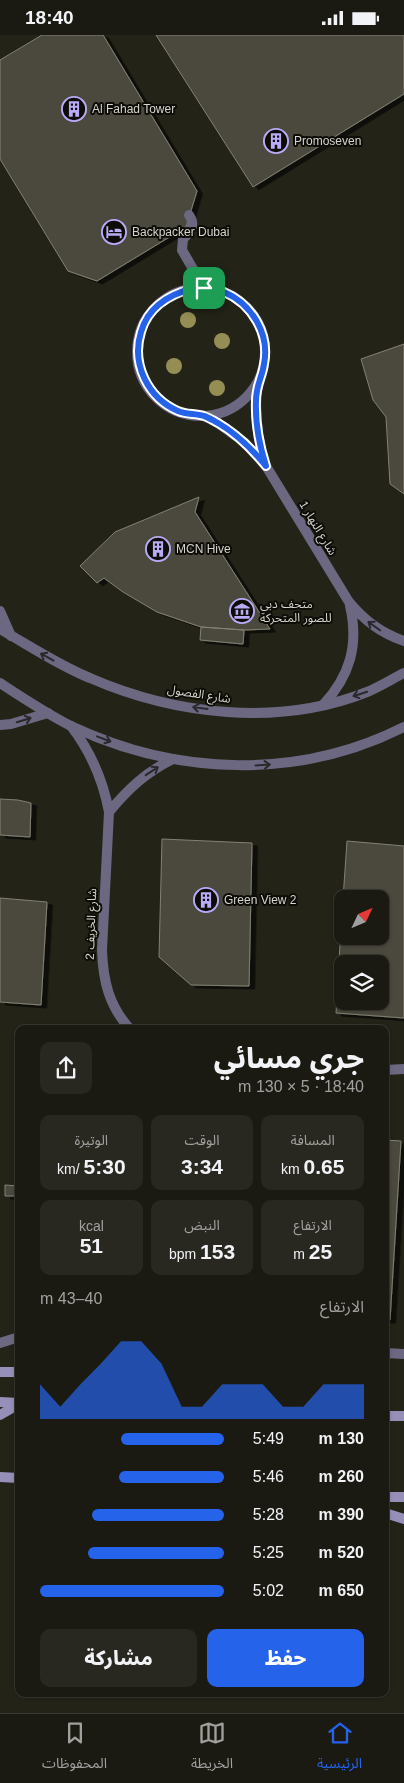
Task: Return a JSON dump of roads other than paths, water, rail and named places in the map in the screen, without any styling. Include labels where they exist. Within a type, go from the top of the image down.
[{"type":"main road","points":[[0,1371],[15,1372]]},
{"type":"main road","points":[[0,1402],[15,1403]]},
{"type":"main road","points":[[0,1415],[15,1406]]},
{"type":"main road","points":[[389,1416],[404,1417]]},
{"type":"main road","points":[[0,1477],[15,1478]]},
{"type":"main road","points":[[389,1497],[404,1497]]},
{"type":"main road","points":[[389,1514],[404,1519]]},
{"type":"street","points":[[190,215],[193,222],[189,233],[184,239],[182,250],[204,288]]},
{"type":"street","points":[[194,288],[204,288],[223,292],[237,299],[248,308],[263,334],[266,349],[264,364],[257,384],[247,397],[234,407],[220,413],[204,416],[178,411],[164,404],[153,394],[145,381],[140,368],[138,353],[142,328],[154,309],[165,299],[179,292],[194,288]]},
{"type":"street","name":"شارع النهار 1","points":[[257,384],[256,417],[266,466]]},
{"type":"street","name":"شارع النهار 1","points":[[204,416],[238,437],[266,466],[349,602],[361,616],[375,628],[391,637],[404,641]]},
{"type":"street","name":"شارع النهار 1","points":[[323,705],[335,692],[345,676],[351,658],[354,639],[349,602]]},
{"type":"street","points":[[0,611],[11,636]]},
{"type":"street","name":"شارع الفصول","points":[[0,629],[50,659],[90,678],[132,693],[176,705],[220,711],[264,713],[323,705],[366,692],[404,673]]},
{"type":"street","points":[[0,683],[72,726],[130,748],[173,759],[218,765],[252,766],[304,761],[346,751],[387,736],[404,727]]},
{"type":"street","points":[[0,725],[48,713]]},
{"type":"street","name":"شارع الخريف 2","points":[[72,726],[82,739],[98,770],[109,812],[102,950],[103,973],[108,995],[127,1025]]},
{"type":"street","points":[[109,812],[137,781],[160,765],[173,759]]},
{"type":"street","points":[[389,1070],[404,1069]]},
{"type":"street","points":[[0,1343],[15,1338]]},
{"type":"street","points":[[389,1353],[404,1354]]},
{"type":"place","name":"Al Fahad Tower","points":[[74,109]]},
{"type":"place","name":"Promoseven","points":[[276,141]]},
{"type":"place","name":"Backpacker Dubai","points":[[114,232]]},
{"type":"place","name":"MCN Hive","points":[[158,549]]},
{"type":"place","name":"متحف دبي للصور المتحركة","points":[[242,611]]},
{"type":"place","name":"Green View 2","points":[[206,900]]}]
